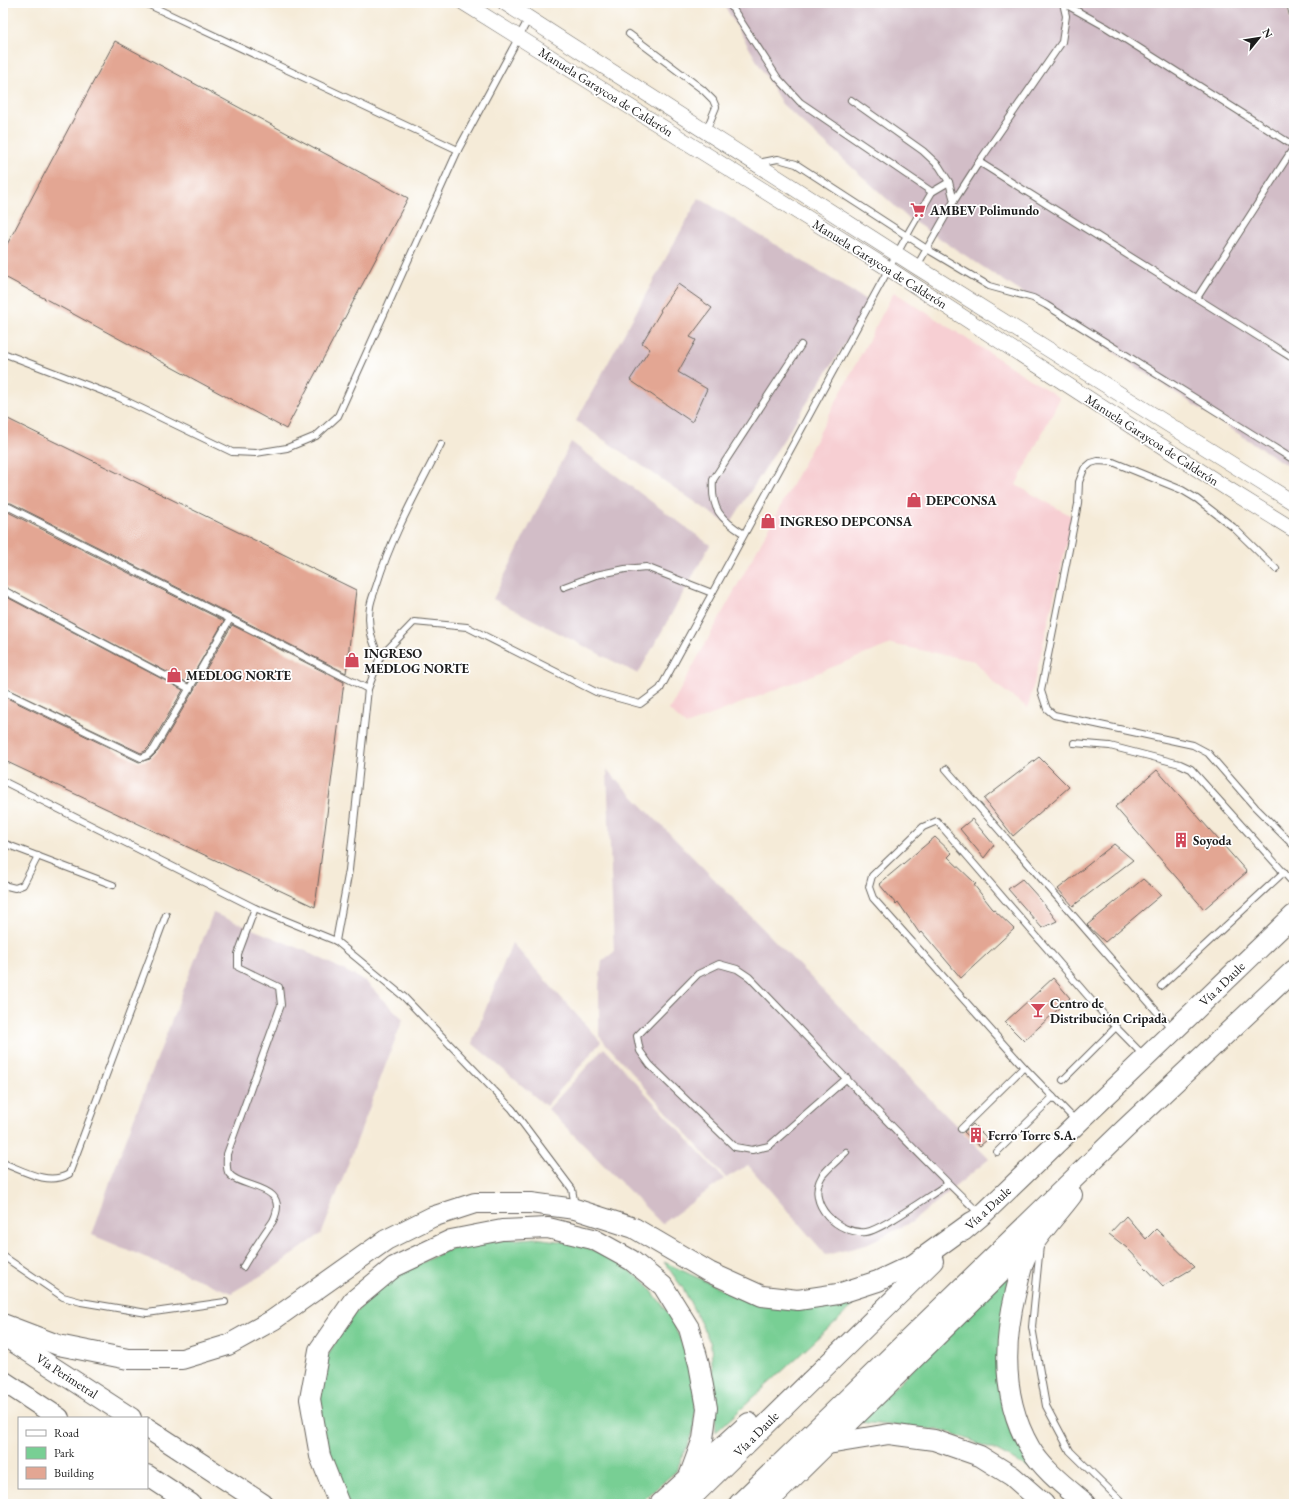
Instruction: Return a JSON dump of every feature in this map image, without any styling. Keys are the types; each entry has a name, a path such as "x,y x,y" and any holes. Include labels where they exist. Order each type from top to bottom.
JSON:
{"highway":[{"name":"Vía a Daule","path":"685,1504 847,1344 1294,915"},
{"path":"739,1504 845,1399 1124,1130 1294,970"},
{"path":"1086,1504 1055,1478 1030,1449 1016,1417 1009,1384 1006,1348 1011,1312 1026,1257 1042,1233 1124,1130"},
{"path":"3,1324 58,1345 128,1359 182,1359 228,1345 273,1320 386,1240 432,1218 475,1203 531,1203 575,1209 634,1228 709,1272 762,1296 798,1300 838,1294 878,1281 914,1264 977,1219"},
{"path":"339,1504 320,1456 310,1400 319,1350 353,1301 394,1267 451,1240 502,1230 548,1228 593,1239 631,1260 662,1286 689,1328 699,1364 707,1408 703,1439 689,1477"},
{"path":"766,1504 1042,1233"},
{"name":"Vía Perimetral","path":"3,1335 129,1417"},
{"path":"660,1504 742,1428 847,1344"},
{"path":"3,1381 58,1417"},
{"path":"828,1444 845,1399"},
{"path":"148,1429 263,1504"},
{"path":"828,1444 889,1434 934,1440 980,1456 1012,1476 1044,1504"},
{"path":"148,1476 191,1504"}],"street":[{"name":"Manuela Garaycoa de Calderón","path":"464,3 889,269 1228,489 1294,530"},
{"name":"Manuela Garaycoa de Calderón","path":"505,3 917,267 1294,503"},
{"path":"1228,489 1241,469"}],"lane":[{"path":"145,3 458,150"},
{"path":"729,3 777,77 800,102 932,192"},
{"path":"1063,3 1106,27 1294,147 1197,298"},
{"path":"917,267 954,201 979,162 1062,42 1066,16 1063,3"},
{"path":"1290,3 1294,20"},
{"path":"3,353 118,397 232,452 256,453 287,448 316,436 338,416 458,150 517,37 529,18"},
{"path":"630,34 703,90 712,100 716,107 706,131"},
{"path":"851,100 922,151 939,166 949,182 954,201"},
{"path":"756,163 778,159 796,164 927,250 989,286 1033,298 1046,305 1294,460"},
{"path":"979,162 1294,359"},
{"path":"336,941 349,870 368,689 380,657 414,622 467,627 596,692 640,704 660,688 932,192 949,182"},
{"path":"744,534 729,525 718,512 712,496 713,480 801,346"},
{"path":"380,657 372,643 369,624 370,607 382,567 396,535 441,444"},
{"path":"1276,569 1210,508 1182,490 1113,462 1098,461 1091,463 1084,469 1079,482 1078,504 1040,691 1047,709 1054,715 1193,745 1208,753 1255,807 1294,846"},
{"path":"3,508 9,507 368,689"},
{"path":"564,587 596,575 625,569 646,567 712,593"},
{"path":"3,590 190,689"},
{"path":"3,691 141,758 154,750 230,619"},
{"path":"1074,743 1110,746 1180,764 1191,769 1294,884"},
{"path":"946,769 1173,1030"},
{"path":"3,781 255,908 336,941 404,997 512,1109 572,1189 575,1209"},
{"path":"1077,1122 1024,1067 873,898 869,887 872,876 923,827 937,821 1116,1027 1145,1057"},
{"path":"3,843 113,885"},
{"path":"3,885 15,888 23,885 38,856"},
{"path":"1161,986 1284,872"},
{"path":"243,1267 273,1221 276,1209 275,1199 269,1192 234,1177 228,1172 227,1165 227,1154 281,1005 278,987 238,967 238,954 255,908"},
{"path":"3,1163 49,1180 61,1179 69,1174 166,915"},
{"path":"847,1078 769,1146 752,1150 735,1146 650,1065 640,1051 636,1036 698,974 719,964 737,969 749,977 847,1078 948,1184 977,1219"},
{"path":"1063,1080 1116,1027"},
{"path":"961,1129 1024,1067"},
{"path":"997,1152 1053,1097"},
{"path":"846,1152 822,1177 817,1193 822,1210 839,1227 866,1232 883,1225 948,1184"},
{"path":"1042,1233 1032,1327 1046,1406 1070,1451 1124,1504"},
{"path":"3,1256 63,1296 81,1302 147,1313 225,1302"}],"shaded area":[{"path":"723,3 1287,3 1294,39 1294,470 908,218 782,104"},
{"path":"699,198 871,303 729,525 576,421"},
{"name":"DEPCONSA","path":"894,292 1060,398 1016,485 1073,517 1028,708 995,684 975,661 891,644 686,725 669,710 776,515"},
{"path":"571,442 710,545 638,674 493,599"},
{"path":"607,769 989,1159 912,1222 862,1246 826,1255 748,1165 726,1178 599,1036 599,985 602,961 614,952"},
{"path":"213,913 306,951 365,981 403,1019 322,1233 271,1270 231,1293 92,1235 113,1173"},
{"path":"512,943 601,1042 546,1106 472,1043"},
{"path":"604,1048 724,1179 662,1224 548,1109"}],"green space":[{"path":"535,1238 573,1243 609,1256 645,1282 670,1315 687,1355 697,1388 693,1433 676,1471 639,1504 350,1504 345,1499 328,1460 319,1414 324,1362 347,1321 388,1279 452,1248 491,1241"},
{"path":"664,1262 750,1302 802,1307 854,1305 716,1432 711,1344 684,1290"},
{"path":"1019,1263 998,1365 1032,1470 993,1449 947,1431 859,1422"}],"building":[{"path":"115,41 408,198 286,429 3,276 3,252"},
{"path":"678,284 712,308 690,337 696,340 678,372 707,389 692,422 630,380 650,349 642,343 661,311 660,310"},
{"path":"8,419 356,590 346,673 11,503 3,503 3,430"},
{"path":"3,512 8,512 224,621 188,683 3,586"},
{"path":"3,595 183,690 150,746 145,751 141,753 3,687"},
{"path":"232,625 344,682 315,907 3,760 3,696 139,762 150,759 158,751"},
{"path":"1039,757 1069,787 1013,836 984,799"},
{"name":"Soyoda","path":"1157,770 1247,872 1204,909 1115,807"},
{"path":"972,819 994,845 984,858 960,829"},
{"path":"935,837 952,853 948,857 976,884 974,885 992,908 1014,929 961,978 922,932 920,934 898,902 896,904 879,884"},
{"path":"1114,844 1133,860 1073,906 1058,889"},
{"path":"1022,879 1057,921 1042,928 1008,889"},
{"path":"1143,879 1161,895 1105,942 1087,925"},
{"name":"Centro de Distribución Cripada","path":"1053,978 1070,998 1024,1041 1005,1022"},
{"name":"Ferro Torre S.A.","path":"973,1124 988,1139 980,1146 964,1132"},
{"path":"1126,1216 1146,1239 1156,1229 1195,1267 1163,1286 1127,1248 1109,1234"}],"place":[{"name":"AMBEV Polimundo","path":"918,210"},
{"name":"DEPCONSA","path":"914,500"},
{"name":"INGRESO DEPCONSA","path":"768,521"},
{"name":"INGRESO MEDLOG NORTE","path":"352,660"},
{"name":"MEDLOG NORTE","path":"174,675"},
{"name":"Soyoda","path":"1181,840"},
{"name":"Centro de Distribución Cripada","path":"1038,1010"},
{"name":"Ferro Torre S.A.","path":"976,1135"}]}
